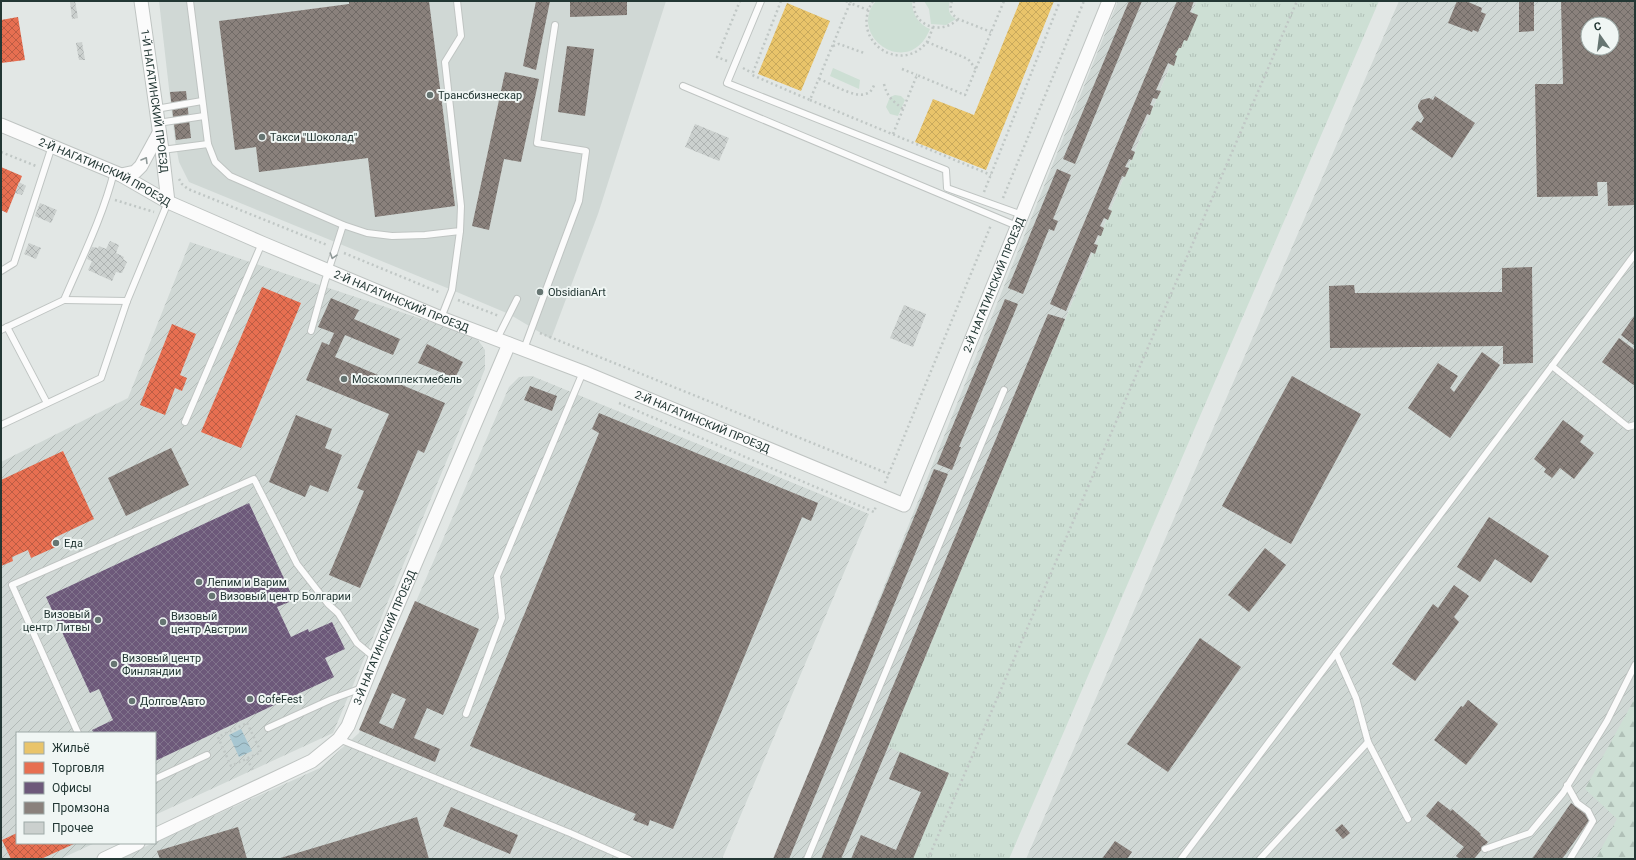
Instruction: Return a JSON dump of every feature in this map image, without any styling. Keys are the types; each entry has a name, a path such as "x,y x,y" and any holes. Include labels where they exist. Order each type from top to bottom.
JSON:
{"street":[{"name":"1-Й НАГАТИНСКИЙ ПРОЕЗД","path":"141,1 168,202"},
{"name":"2-Й НАГАТИНСКИЙ ПРОЕЗД","path":"1,125 118,174 168,202 262,243 441,318 583,372 904,505 1109,1"},
{"path":"118,174 135,172 141,166 158,128"},
{"name":"3-Й НАГАТИНСКИЙ ПРОЕЗД","path":"156,835 312,761 338,739 348,726 503,341"},
{"path":"104,859 133,844"}],"lane":[{"path":"190,1 208,144 215,162 230,176 343,225 367,233 392,236 460,231"},
{"path":"441,318 452,290 460,231 461,206 445,62 461,36 457,1"},
{"path":"761,1 726,83 946,170 947,188 999,207 1019,221"},
{"path":"524,350 579,201 586,151 537,143 555,25"},
{"path":"683,86 995,217 1019,221"},
{"path":"156,109 202,102"},
{"path":"158,128 204,116"},
{"path":"162,150 208,144"},
{"path":"1,272 14,263 52,146"},
{"path":"64,300 106,197 118,174"},
{"path":"1,425 101,378 127,301 168,202"},
{"path":"311,331 328,270 343,225"},
{"path":"186,422 262,243"},
{"path":"1181,859 1635,254"},
{"path":"503,341 517,299"},
{"path":"47,403 4,329 64,300 127,301"},
{"path":"1552,366 1628,427 1635,425"},
{"path":"466,714 502,618 497,576 583,372"},
{"path":"807,859 1004,390"},
{"path":"78,732 12,585 254,479 296,564 328,604 338,613 357,643 375,658"},
{"path":"1336,653 1356,698 1368,742 1408,819"},
{"path":"1485,849 1530,833 1567,786 1607,721 1635,665"},
{"path":"268,728 332,699 364,688"},
{"path":"338,739 570,833 629,859"},
{"path":"1260,859 1368,742"},
{"path":"156,779 207,755"},
{"path":"1567,786 1577,803 1588,811 1593,821 1570,859"}],"path":[{"path":"740,1 717,57 752,73 752,75 810,100 991,175"},
{"path":"752,73 781,1"},
{"path":"846,1 868,10"},
{"path":"873,1 868,10 866,24 872,40 884,51 892,54 908,54 916,51 927,42 933,27"},
{"path":"914,1 915,11 918,17 922,22 933,27 944,28 951,25 958,19"},
{"path":"952,1 950,6 951,12 958,19 991,32"},
{"path":"902,69 965,95 1004,1"},
{"path":"980,200 1060,1"},
{"path":"999,207 1084,1"},
{"path":"928,859 1297,1"},
{"path":"810,100 851,2"},
{"path":"927,42 968,59 976,69"},
{"path":"832,46 839,44 864,53"},
{"path":"893,134 917,75"},
{"path":"819,79 857,95 864,95 870,92 875,83"},
{"path":"884,84 889,99 903,109"},
{"path":"1,152 45,170"},
{"path":"106,197 163,215"},
{"path":"618,403 874,512 995,217"},
{"path":"247,723 261,752 247,759 231,766 218,737 247,723"},
{"path":"247,759 254,772"}],"shaded area":[{"path":"159,1 666,1 598,214 551,339 509,314 189,182 179,162 175,141"},
{"path":"1118,1 1197,1 888,746 949,773 913,859 775,859"},
{"path":"1399,1 1635,1 1635,859 1026,859"},
{"path":"190,242 476,337 485,350 485,369 333,733 156,815 156,732 16,732 16,844 93,844 60,859 1,859 1,462 128,398"},
{"path":"532,376 869,514 722,859 118,859 151,844 156,844 156,842 320,768 359,733 509,387 519,377"}],"green space":[{"path":"876,1 912,1 916,18 930,29 920,44 908,51 896,52 884,47 874,39 869,27 869,14"},
{"path":"924,1 950,1 949,11 956,19 946,25 931,24 929,9"},
{"path":"1197,1 1379,1 1009,859 913,859 949,773 888,747"},
{"path":"833,68 860,80 859,89 830,76"},
{"path":"895,95 901,96 905,100 898,116 890,114 886,107 890,97"},
{"path":"1635,698 1635,859 1596,859 1617,819 1585,789"}],"water":[{"path":"241,729 252,751 239,757 229,735"}],"building: Жильё":[{"path":"1020,1 1054,1 986,170 915,142 933,99 974,115"},
{"path":"787,3 830,21 801,91 758,74"}],"building: Торговля":[{"path":"18,17 25,60 1,63 1,20"},
{"path":"1,167 22,176 7,213 1,210"},
{"path":"262,287 301,303 241,448 201,432"},
{"path":"172,324 196,334 180,375 187,378 182,391 175,388 165,415 140,405"},
{"path":"63,451 94,519 54,538 58,546 31,558 28,550 12,557 13,561 1,566 1,480"},
{"path":"16,833 16,844 74,844 41,859 11,859 2,840"}],"building: Офисы":[{"path":"249,503 294,600 277,607 291,637 308,629 309,632 332,622 345,649 325,658 334,677 156,761 156,732 93,732 92,730 113,720 99,689 90,693 46,597"}],"building: Промзона":[{"path":"349,1 429,1 455,206 375,217 368,158 259,172 256,147 235,150 219,21 349,4"},
{"path":"536,1 550,1 536,70 523,66"},
{"path":"570,1 627,1 627,15 570,17"},
{"path":"1129,1 1142,1 1075,164 1063,159"},
{"path":"1177,1 1194,1 1190,12 1198,15 1187,41 1184,40 1181,48 1179,48 1175,55 1177,56 1174,66 1168,63 1156,90 1161,91 1157,99 1153,98 1150,105 1153,106 1150,115 1147,114 1131,150 1135,152 1132,160 1129,159 1125,167 1129,168 1125,177 1122,176 1108,209 1112,211 1108,220 1104,218 1100,226 1104,228 1101,236 1098,235 1094,244 1098,245 1095,254 1091,252 1066,311 1050,304"},
{"path":"1457,1 1466,1 1482,8 1481,12 1486,14 1478,32 1473,30 1472,32 1448,23"},
{"path":"1519,1 1534,1 1534,31 1519,32"},
{"path":"1561,1 1635,1 1635,205 1608,206 1607,182 1597,182 1598,196 1537,197 1535,84 1563,84"},
{"path":"567,46 594,49 585,116 558,112"},
{"path":"505,72 539,79 521,162 504,159 489,230 472,226"},
{"path":"186,91 191,138 176,140 170,92"},
{"path":"1435,96 1475,123 1452,158 1411,129 1417,121 1421,123 1424,118 1418,108 1421,100 1429,98 1433,100"},
{"path":"1057,169 1071,175 1053,219 1058,221 1054,231 1049,229 1023,294 1008,288"},
{"path":"1532,267 1533,363 1503,364 1503,346 1330,348 1329,286 1354,285 1355,293 1502,292 1502,268"},
{"path":"331,298 359,310 354,319 400,339 393,355 345,335 335,357 445,403 424,453 418,450 360,588 329,575 364,491 357,488 389,414 306,380 322,342 329,345 334,333 318,327"},
{"path":"1005,299 1018,304 959,447 961,447 952,470 937,464"},
{"path":"1048,314 1065,319 888,747 841,859 821,859"},
{"path":"1635,315 1635,346 1621,335"},
{"path":"1619,338 1635,350 1635,386 1602,362"},
{"path":"427,344 463,362 455,378 418,363"},
{"path":"1482,352 1500,365 1450,438 1408,408 1438,363 1458,376 1450,388 1454,392"},
{"path":"1292,376 1361,414 1291,544 1222,506"},
{"path":"530,386 557,396 552,411 524,400"},
{"path":"599,413 818,503 811,521 802,517 673,829 650,820 648,826 633,820 636,814 470,746 599,433 592,429"},
{"path":"296,415 332,429 325,448 342,455 328,492 310,485 305,497 269,482"},
{"path":"1563,420 1584,436 1580,442 1594,453 1574,479 1560,468 1552,478 1544,472 1546,469 1534,459"},
{"path":"171,448 189,485 126,516 108,478"},
{"path":"934,469 948,474 789,859 773,859"},
{"path":"1489,517 1549,556 1531,583 1495,559 1480,582 1457,567"},
{"path":"1265,548 1286,565 1249,612 1228,595"},
{"path":"1454,585 1469,596 1454,617 1459,622 1415,681 1392,664 1433,604 1438,608"},
{"path":"415,601 479,629 443,715 427,708 414,738 440,749 435,762 359,730","holes":["392,693 406,699 393,729 379,723"]},
{"path":"1200,638 1241,667 1168,772 1127,744"},
{"path":"1468,700 1498,724 1466,765 1434,740 1461,706 1463,707"},
{"path":"900,752 949,773 913,859 851,859 861,835 896,850 921,792 889,779"},
{"path":"1438,801 1451,811 1452,809 1488,842 1474,859 1460,859 1456,856 1464,847 1426,816"},
{"path":"1571,803 1591,818 1562,859 1532,859"},
{"path":"451,807 518,835 510,854 443,826"},
{"path":"417,817 429,859 277,859"},
{"path":"1342,824 1350,833 1343,839 1335,830"},
{"path":"238,827 247,859 160,859 157,851"},
{"path":"1115,841 1132,852 1127,859 1102,859"}],"building: Прочее":[{"path":"75,1 78,18 72,19 70,2"},
{"path":"82,42 85,60 79,60 76,43"},
{"path":"695,124 729,138 719,161 685,147"},
{"path":"19,182 26,186 22,195 15,193"},
{"path":"40,203 57,210 51,223 35,216"},
{"path":"110,241 119,245 116,253 124,257 123,259 127,262 122,273 116,272 112,281 88,270 92,261 87,259 92,247 98,248 99,246 106,249"},
{"path":"29,243 41,248 36,259 24,254"},
{"path":"904,305 926,314 913,347 890,338"}],"place":[{"name":"Трансбизнескар","path":"430,95"},
{"name":"Такси \"Шоколад\"","path":"262,137"},
{"name":"ObsidianArt","path":"540,292"},
{"name":"Москомплектмебель","path":"344,379"},
{"name":"Еда","path":"56,543"},
{"name":"Лепим и Варим","path":"199,582"},
{"name":"Визовый центр Болгарии","path":"212,596"},
{"name":"Визовый центр Литвы","path":"98,620"},
{"name":"Визовый центр Австрии","path":"163,622"},
{"name":"Визовый центр Финляндии","path":"114,664"},
{"name":"CofeFest","path":"250,699"},
{"name":"Долгов Авто","path":"132,701"}]}
